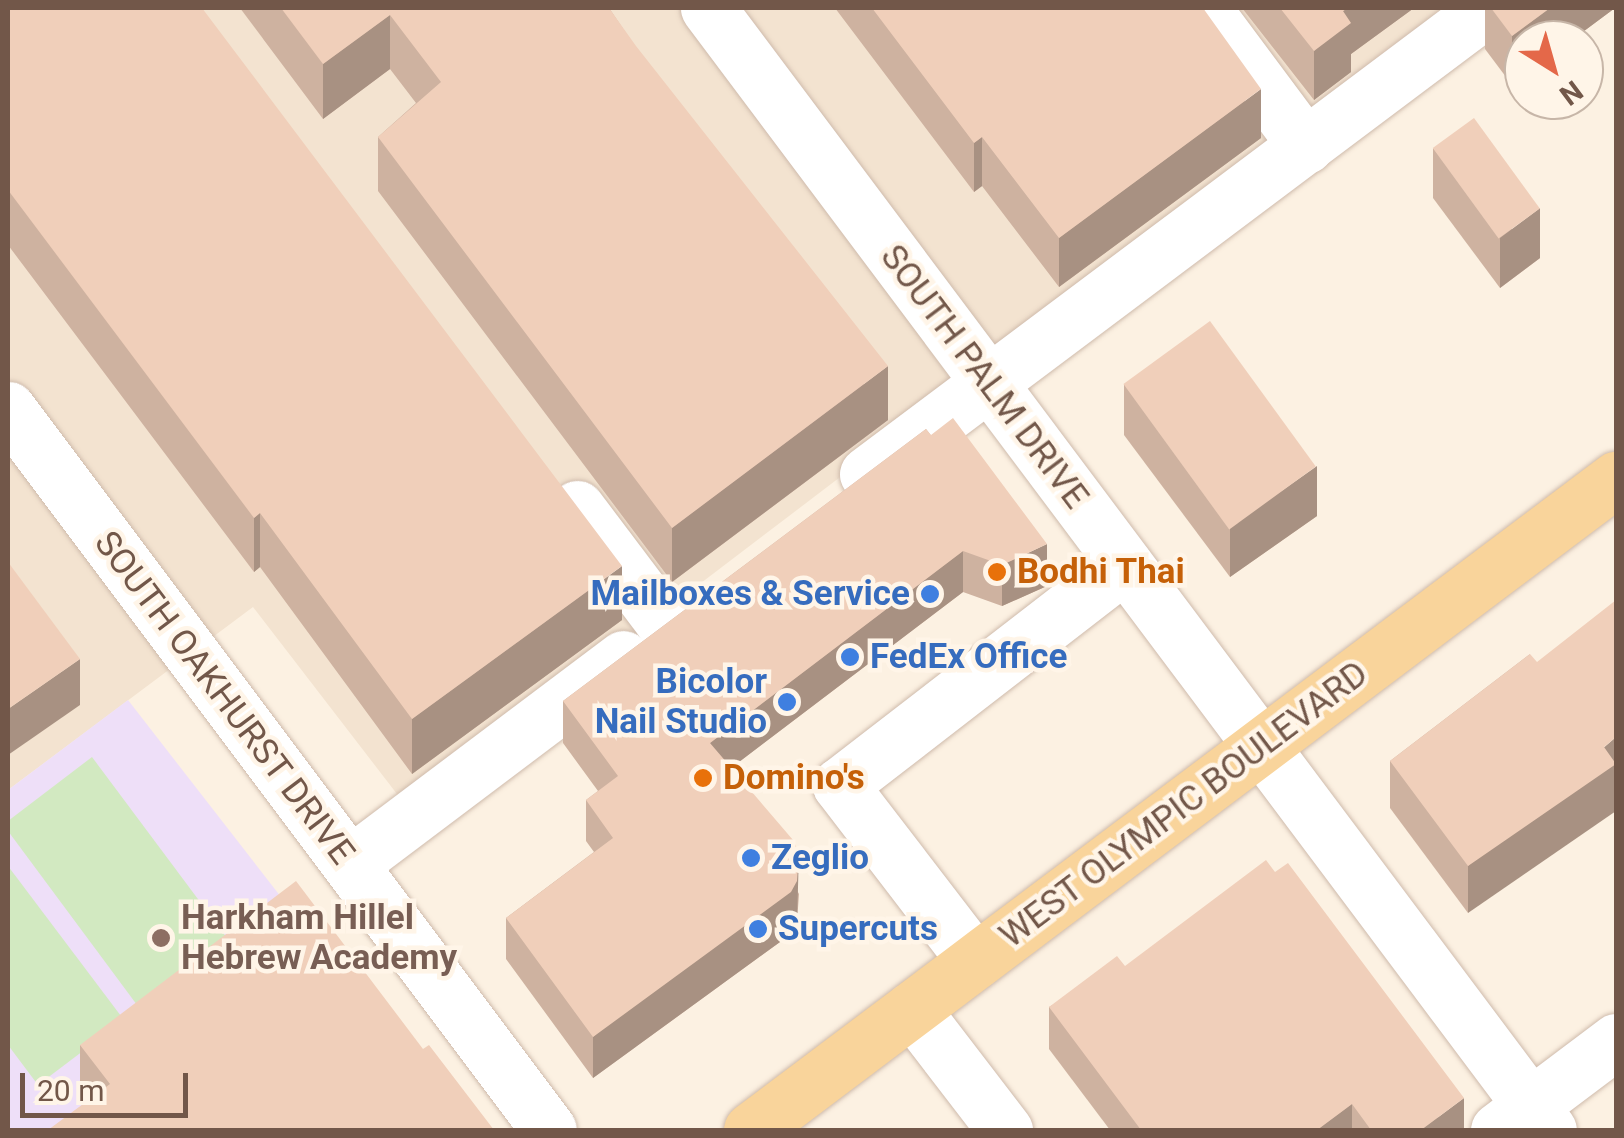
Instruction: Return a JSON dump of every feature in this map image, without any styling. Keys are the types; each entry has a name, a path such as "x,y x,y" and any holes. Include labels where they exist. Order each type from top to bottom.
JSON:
{"main road":[{"name":"WEST OLYMPIC BOULEVARD","path":"750,1130 1616,479"}],"street":[{"name":"SOUTH PALM DRIVE","path":"708,8 1262,746 1526,1122"},
{"path":"1203,8 1306,146"},
{"path":"818,510 1488,8"},
{"name":"SOUTH OAKHURST DRIVE","path":"8,409 549,1130"},
{"path":"546,467 666,626"},
{"path":"975,961 840,785 1125,565"},
{"path":"350,864 712,591"},
{"path":"912,1009 1005,1130"},
{"path":"1526,1122 1616,1041"}],"shaded area":[{"path":"8,8 1456,8 407,807 253,607 8,790"},
{"name":"Harkham Hillel Hebrew Academy","path":"128,700 462,1130 8,1130 8,790"}],"green space":[{"path":"92,757 230,942 140,1009 8,831 8,821"},
{"path":"8,866 124,1020 38,1085 8,1045"}],"building":[{"path":"8,8 202,8 622,566 412,719 260,513 254,518 8,190"},
{"path":"281,8 609,8 888,366 672,528 378,137 441,82 390,15 323,64"},
{"path":"872,8 1203,8 1261,89 1059,238 982,137 974,143"},
{"path":"1280,8 1348,8 1343,11 1351,23 1314,51"},
{"path":"1491,8 1550,8 1534,20 1504,20 1504,25"},
{"path":"1474,118 1540,209 1499,239 1433,148"},
{"path":"1210,321 1316,467 1229,530 1123,384"},
{"path":"953,418 1047,544 1002,565 963,551 710,743 793,840 799,852 797,881 791,892 593,1037 506,918 613,838 586,800 618,776 563,701 926,429 931,435"},
{"path":"8,562 80,659 8,709"},
{"path":"1616,600 1616,737 1604,747 1616,764 1468,866 1390,761 1530,654 1537,662"},
{"path":"1266,860 1275,872 1288,863 1464,1098 1421,1130 1371,1130 1352,1104 1317,1130 1141,1130 1049,1007 1117,956 1125,966"},
{"path":"296,881 423,1049 429,1045 494,1130 48,1130 110,1084 80,1045"}],"place":[{"name":"Bodhi Thai","path":"997,572"},
{"name":"Mailboxes & Service","path":"930,594"},
{"name":"FedEx Office","path":"850,657"},
{"name":"Bicolor Nail Studio","path":"787,702"},
{"name":"Domino's","path":"703,778"},
{"name":"Zeglio","path":"751,858"},
{"name":"Supercuts","path":"758,929"},
{"name":"Harkham Hillel Hebrew Academy","path":"161,938"}]}
